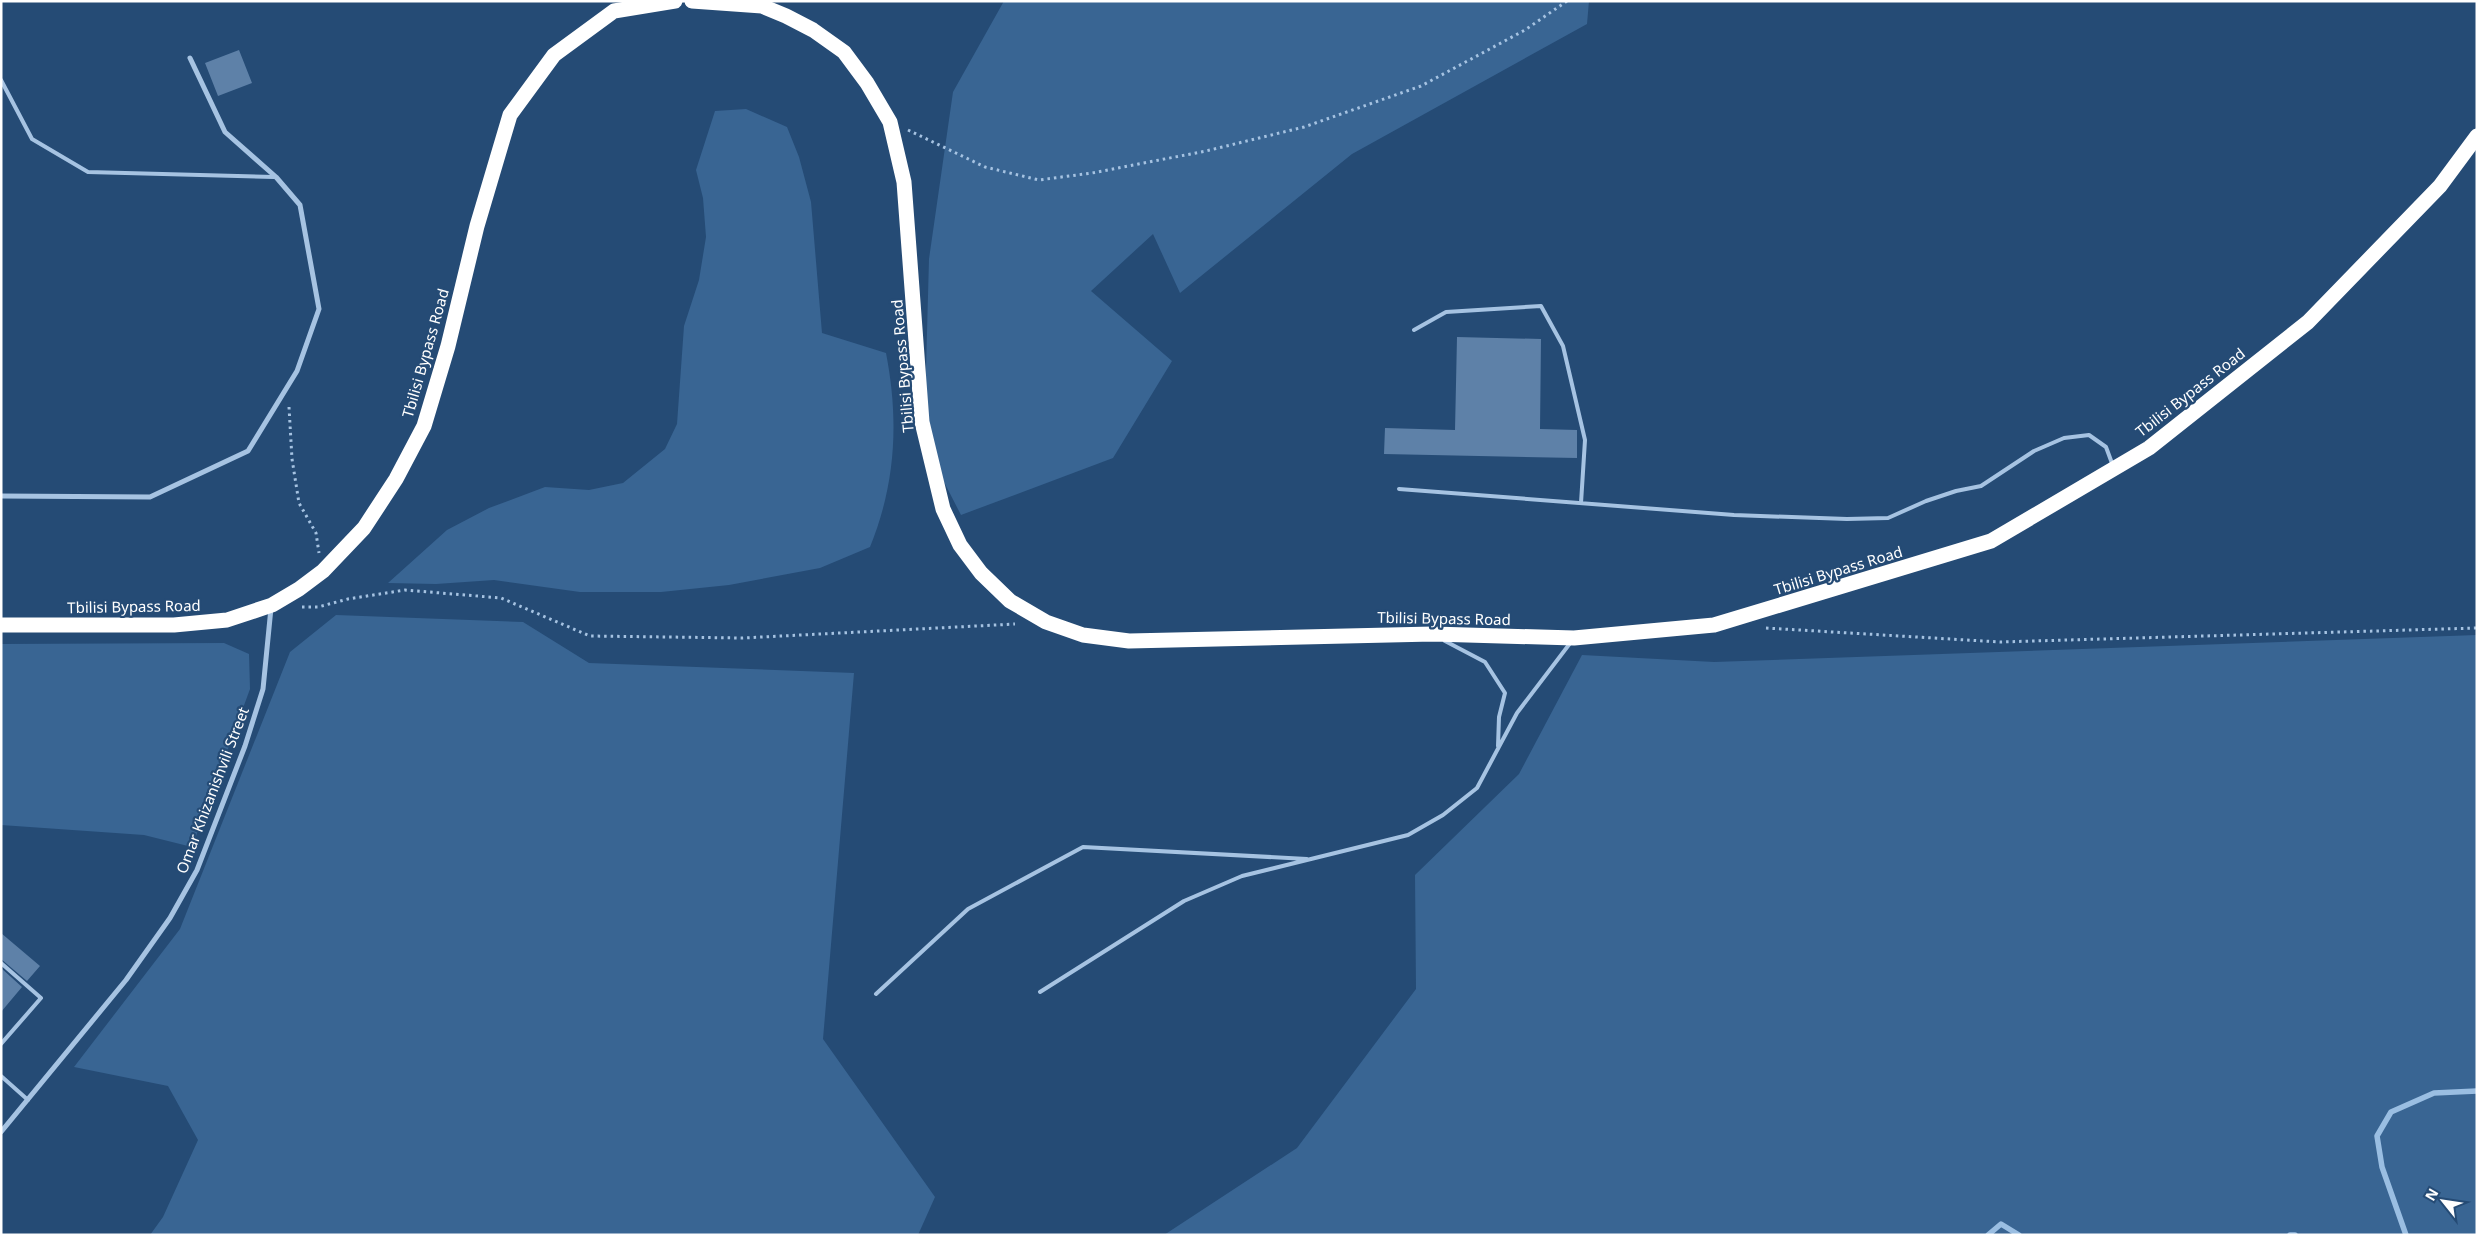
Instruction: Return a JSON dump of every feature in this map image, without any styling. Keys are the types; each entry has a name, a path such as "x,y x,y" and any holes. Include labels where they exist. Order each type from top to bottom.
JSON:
{"highway":[{"name":"Tbilisi Bypass Road","path":"1,625 174,625 227,620 272,605 299,589 323,571 364,528 396,479 424,426 448,346 477,226 510,115 554,55 614,11 675,1"},
{"name":"Tbilisi Bypass Road","path":"692,1 762,6 813,30 844,52 867,82 890,122 904,182 924,430 943,509 960,545 980,573 1010,601 1046,622 1083,635 1129,641 1433,634 1574,638 1714,625 1991,541 2149,448 2308,322 2440,186 2477,136"}],"street":[{"path":"1,496 150,497 248,452 297,371 319,309 300,205 276,177 225,132 190,58"},
{"name":"Omar Khizanishvili Street","path":"1,1132 137,964 170,918 196,870 245,746 262,689 272,605"}],"lane":[{"path":"1,80 32,139 88,172 276,177"},
{"path":"1414,330 1446,312 1541,306 1563,346 1584,440 1580,503"},
{"path":"1399,489 1734,515 1847,519 1888,518 1926,501 1980,486 2034,451 2064,438 2089,435 2106,447 2114,468"},
{"path":"1433,634 1485,662 1505,693 1499,717 1498,747 1477,788"},
{"path":"1040,992 1184,901 1242,876 1408,835 1442,815 1477,788 1517,713 1574,638"},
{"path":"876,994 968,909 1082,847 1313,859"},
{"path":"1,963 41,998 1,1044"},
{"path":"1,1076 28,1100"}],"path":[{"path":"890,122 986,167 1039,180 1092,173 1206,151 1304,127 1421,86 1525,30 1567,1"},
{"path":"288,386 292,459 299,503 316,533 323,571"},
{"path":"300,606 318,608 348,599 405,590 501,598 590,636 742,638 1016,624"},
{"path":"1762,628 2000,642 2477,628"}],"shaded area":[{"path":"1004,1 1589,1 1587,24 1352,154 1180,293 1153,234 1091,291 1172,361 1113,458 961,515 924,443 929,259 953,92"},
{"path":"746,109 787,127 799,157 811,202 822,333 886,353 893,403 893,451 885,499 870,547 820,568 729,585 661,592 580,592 494,580 436,584 388,583 447,530 489,508 545,487 589,490 623,483 665,449 677,424 684,326 699,280 706,237 703,198 696,170 715,111"},
{"path":"336,615 523,622 589,663 854,673 823,1039 935,1197 918,1235 150,1235 163,1217 198,1140 168,1086 74,1067 180,929 290,652"},
{"path":"2477,635 2477,1235 1164,1235 1297,1148 1416,989 1415,875 1519,774 1582,655 1714,662"},
{"path":"224,643 249,654 250,689 192,847 144,835 1,825 1,644"}],"building":[{"path":"239,50 252,83 218,96 205,63"},
{"path":"1457,337 1541,339 1540,429 1577,430 1577,458 1384,454 1385,428 1455,430"},
{"path":"1,933 40,966 27,981 1,959"},
{"path":"1,968 22,987 1,1012"}],"waterway":[{"path":"2406,1235 2382,1167 2377,1136 2391,1112 2434,1093 2477,1091"},
{"path":"1988,1235 2001,1224 2019,1235"},
{"path":"2290,1235 2295,1235"}]}
